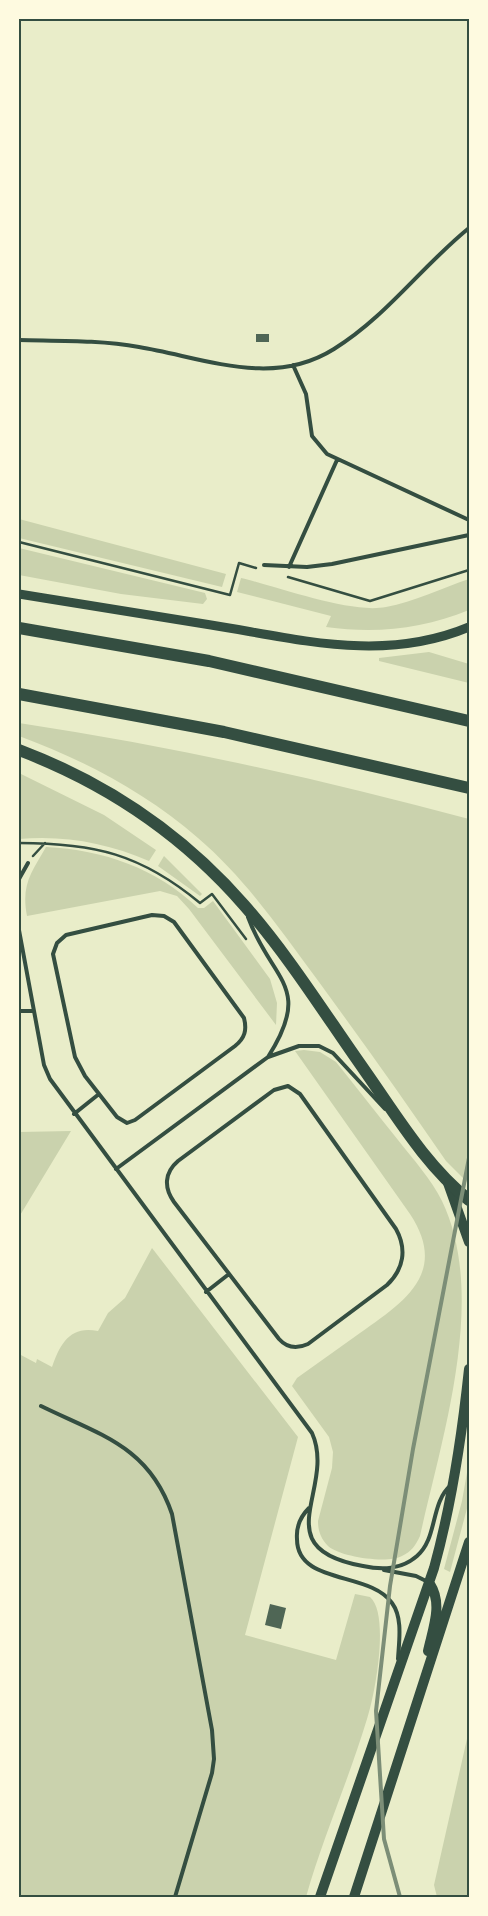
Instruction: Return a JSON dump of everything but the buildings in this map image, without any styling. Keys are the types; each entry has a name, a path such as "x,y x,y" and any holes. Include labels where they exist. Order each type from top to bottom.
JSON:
{"highway":[{"path":"19,628 209,661 469,722"},
{"path":"19,694 233,734 469,788"},
{"path":"19,750 62,767 131,806 186,847 245,906 278,948 399,1118 448,1183 469,1200"}],"main road":[{"path":"448,1183 469,1242"},
{"path":"320,1897 339,1837 430,1584 439,1551 452,1483 469,1369"},
{"path":"354,1897 469,1542"},
{"path":"428,1667 427,1654 438,1606 436,1594 430,1584"}],"street":[{"path":"19,594 342,646 400,646 429,640 469,627"}],"lane":[{"path":"19,340 102,343 138,347 251,370 293,365 333,350 367,325 469,228"},
{"path":"293,365 306,394 312,436 318,446 337,460 469,520"},
{"path":"289,567 337,460"},
{"path":"264,564 289,567 332,564 469,535"},
{"path":"19,879 28,863"},
{"path":"245,906 257,940 282,978 288,997 286,1023 268,1057"},
{"path":"152,915 164,916 174,922 244,1018 246,1030 244,1036 235,1046 131,1122 119,1120 99,1094 80,1067 71,1046 53,961 54,949 62,939 72,933 152,915"},
{"path":"19,930 33,1012 46,1072 74,1114 312,1433 319,1453 319,1463 309,1508 312,1538 319,1549 328,1557 339,1562 416,1576 430,1584"},
{"path":"19,1012 33,1012"},
{"path":"116,1170 268,1057 299,1046 312,1045 326,1049 339,1057 377,1102 399,1118"},
{"path":"288,1086 300,1094 396,1228 403,1251 400,1267 387,1285 308,1344 298,1348 287,1346 279,1339 229,1274 170,1197 167,1177 173,1165 178,1161 274,1090 288,1086"},
{"path":"74,1114 99,1094"},
{"path":"206,1292 229,1274"},
{"path":"41,1406 122,1446 140,1459 154,1475 166,1494 172,1514 212,1730 214,1759 187,1865 175,1897"},
{"path":"382,1570 401,1566 419,1555 429,1537 440,1499 452,1483"},
{"path":"309,1508 302,1515 297,1530 299,1551 305,1560 323,1572 375,1588 385,1594 393,1604 398,1615 399,1628 398,1677"}],"path":[{"path":"19,542 230,595 239,563 258,569"},
{"path":"286,577 370,601 469,570"},
{"path":"19,843 87,846 128,858 166,877 200,903 212,894 252,946"},
{"path":"28,863 45,843"}],"green space":[{"path":"19,519 226,574 222,587 19,538"},
{"path":"19,548 205,593 207,599 203,604 121,594 19,575"},
{"path":"241,578 334,603 371,608 407,602 469,579 469,610 417,626 381,630 326,627 331,616 237,592"},
{"path":"429,652 469,664 469,683 379,661 379,658"},
{"path":"19,723 133,742 246,765 358,790 469,819 469,1184 446,1161 291,944 248,888 232,871 178,821 135,792 90,767 19,736"},
{"path":"19,773 104,815 156,850 149,861 117,849 69,839 19,839"},
{"path":"46,847 88,852 128,864 165,882 198,908 204,908 213,901 270,979 277,1003 276,1025 189,909 177,896 160,891 27,916 25,905 26,887"},
{"path":"164,856 202,894 200,896 158,866"},
{"path":"295,1051 320,1052 336,1062 416,1162 442,1201 455,1239 461,1280 461,1323 449,1412 420,1536 411,1550 395,1558 376,1559 353,1556 334,1550 323,1541 318,1521 332,1468 333,1452 329,1437 292,1386 297,1378 392,1310 405,1297 416,1284 423,1269 425,1253 421,1235 410,1214"},
{"path":"71,1131 19,1217 19,1132"},
{"path":"152,1248 298,1437 245,1635 336,1660 355,1594 370,1597 376,1606 380,1637 374,1692 360,1741 306,1897 19,1897 19,1354 36,1363 37,1359 52,1367 63,1344 73,1334 88,1330 98,1331 108,1313 125,1298"},
{"path":"469,1461 469,1501 450,1572 444,1569 462,1501"},
{"path":"469,1730 469,1897 437,1897 434,1885"}],"railway":[{"path":"400,1897 384,1839 376,1711 390,1586 413,1449 469,1158"}]}
